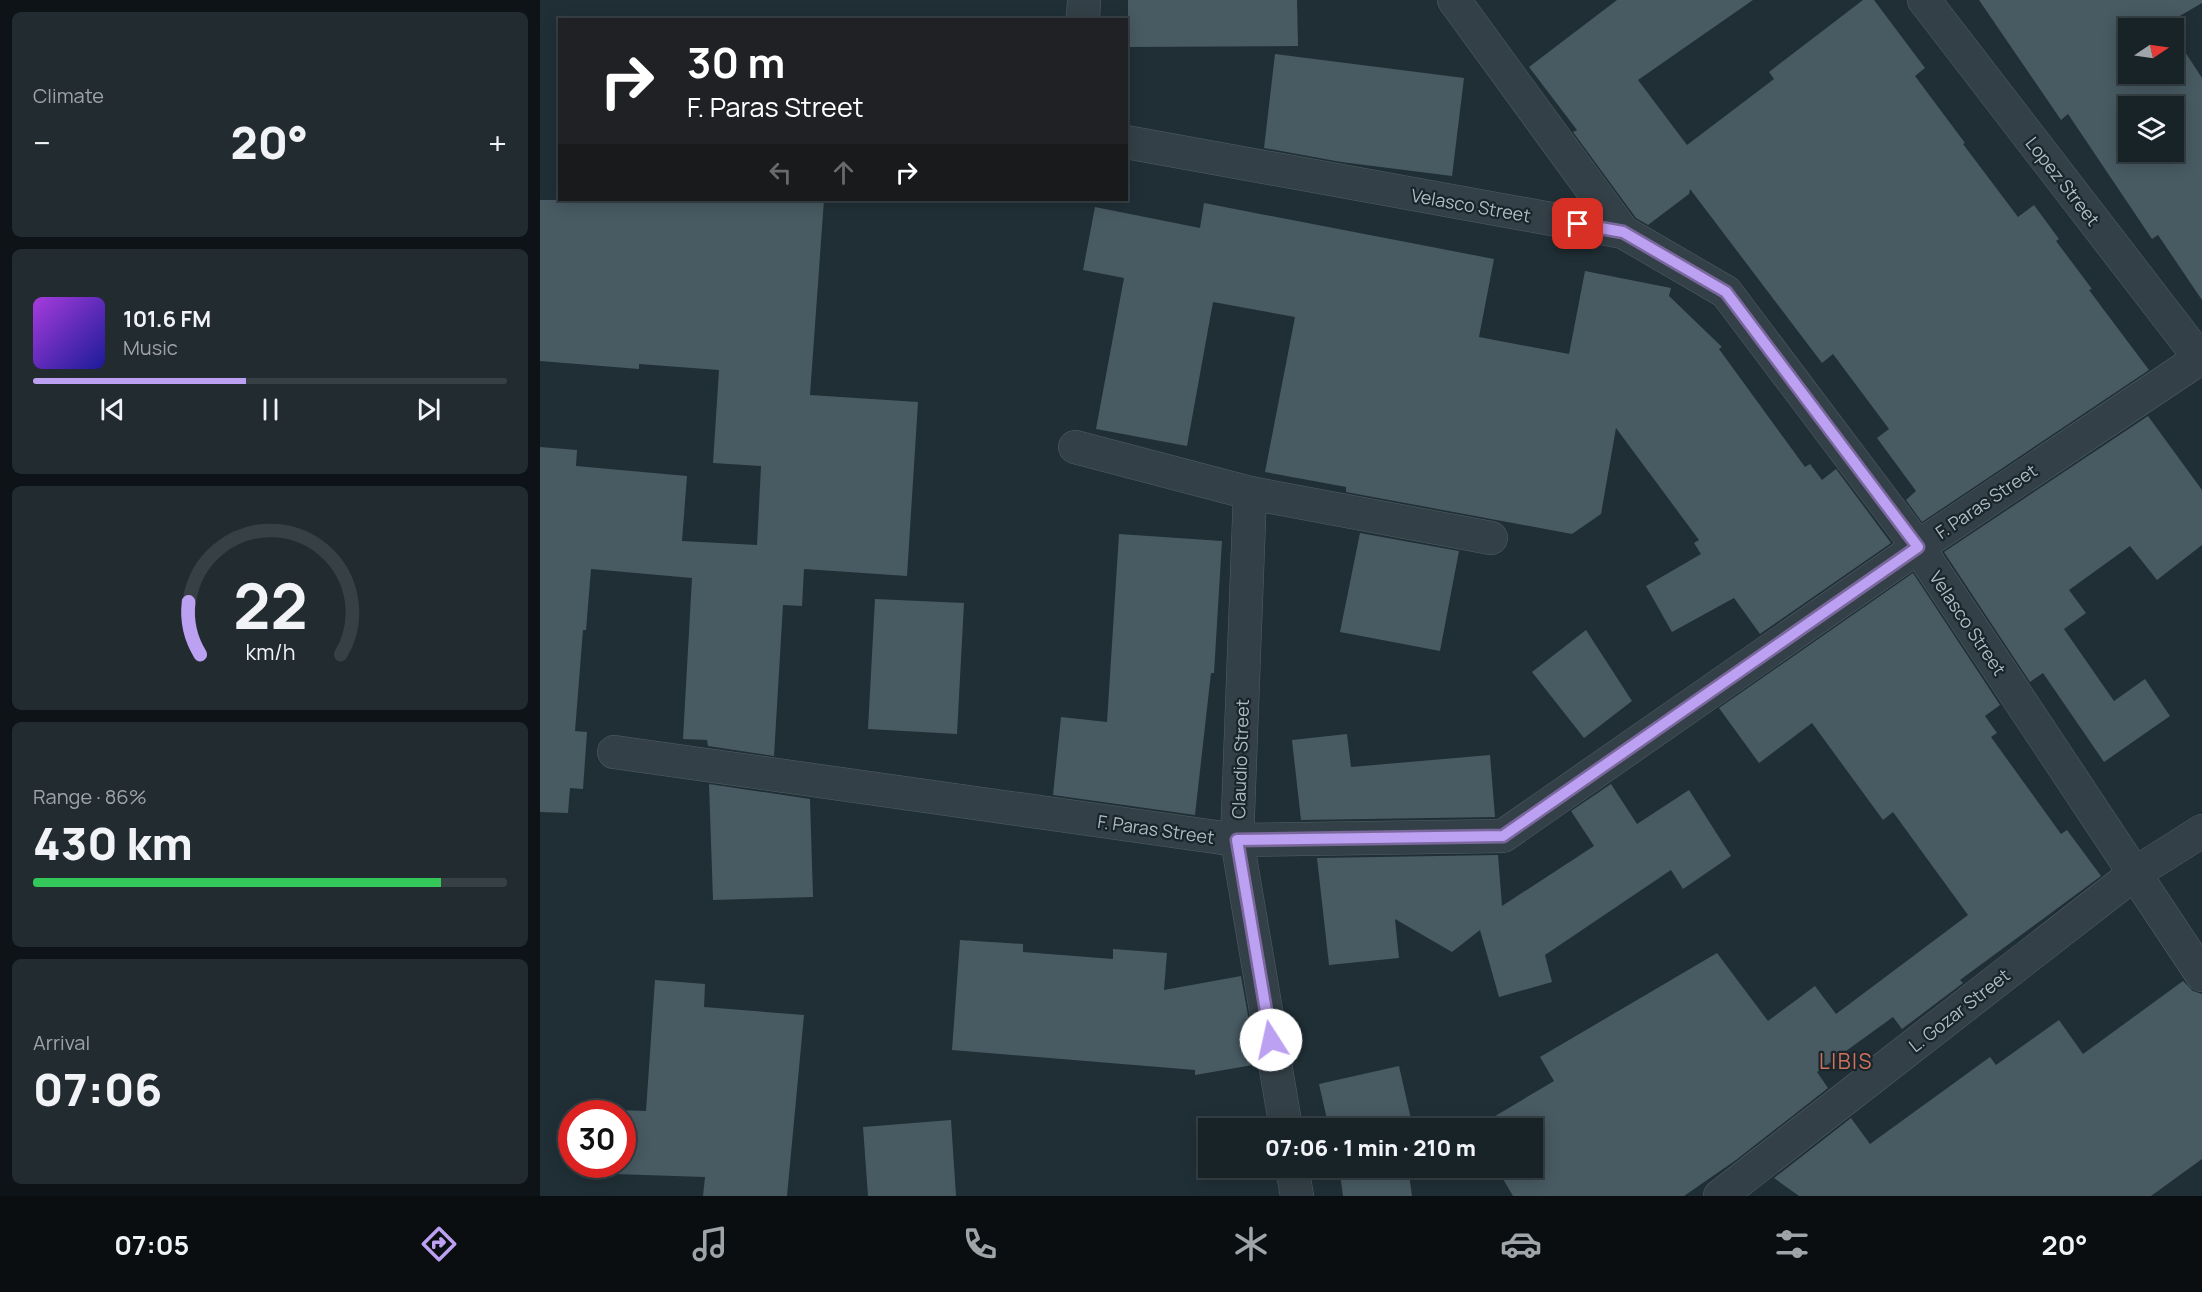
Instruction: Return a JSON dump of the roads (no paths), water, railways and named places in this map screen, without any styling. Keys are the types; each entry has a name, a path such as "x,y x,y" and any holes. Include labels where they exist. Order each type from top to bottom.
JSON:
{"street":[{"path":"1083,18 1084,0"},
{"path":"1454,0 1623,232"},
{"name":"Lopez Street","path":"1924,0 2201,359"},
{"name":"Velasco Street","path":"1128,142 1623,232 1726,292 1918,547 2202,975"},
{"name":"F. Paras Street","path":"614,752 1237,840 1503,836 1918,547 2201,359"},
{"path":"1075,447 1250,493 1491,538"},
{"name":"Claudio Street","path":"1250,493 1237,840 1284,1118"},
{"name":"L. Gozar Street","path":"1720,1196 2134,874 2202,831"},
{"path":"1294,1178 1297,1196"}],"district":[{"name":"LIBIS","path":"1846,1061"}]}
